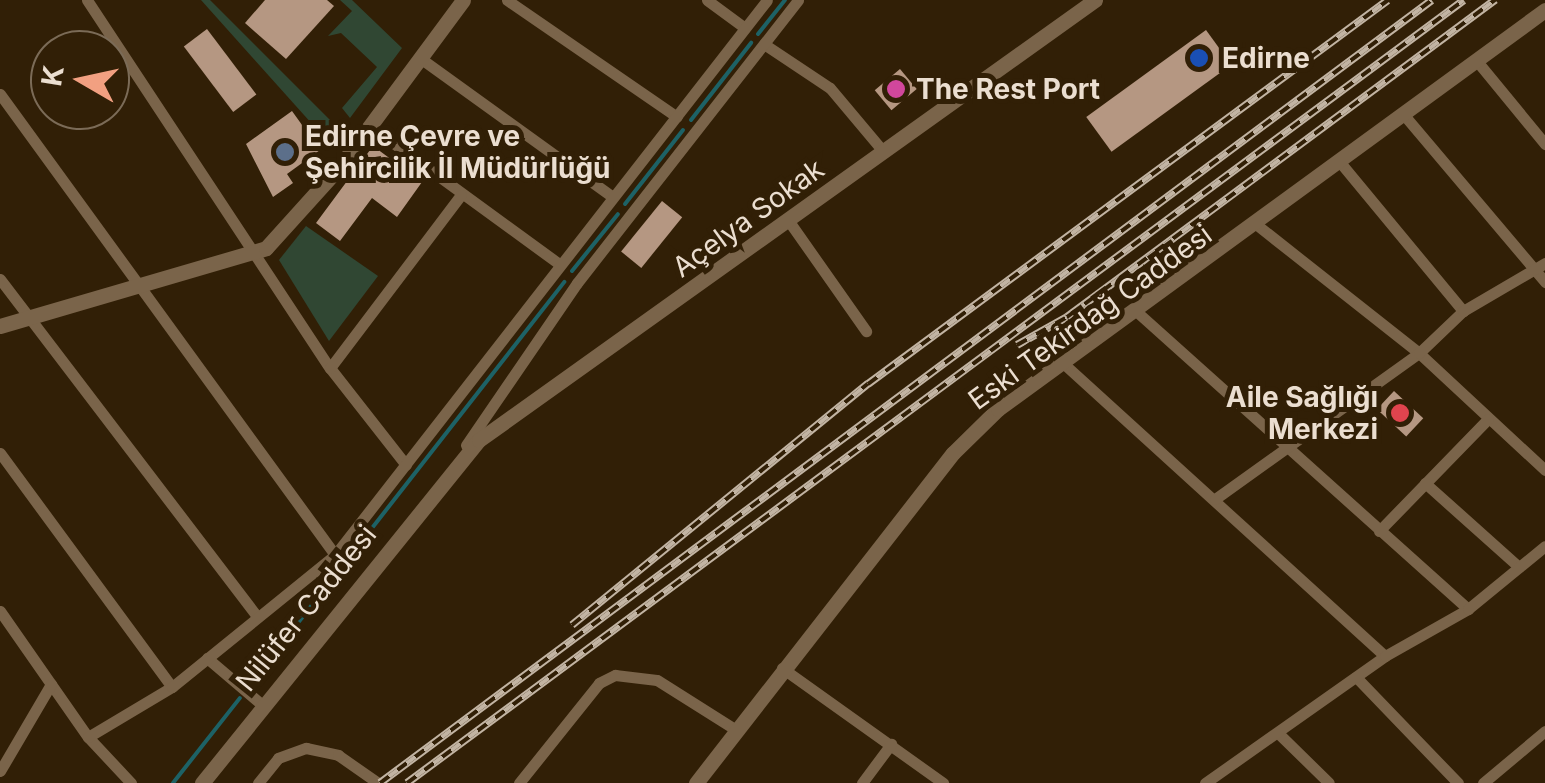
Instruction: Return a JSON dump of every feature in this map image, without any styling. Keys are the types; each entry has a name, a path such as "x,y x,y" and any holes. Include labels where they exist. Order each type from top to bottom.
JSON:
{"street":[{"path":"86,0 330,368 406,465"},
{"path":"0,326 256,252 289,227 463,0"},
{"path":"507,0 678,117"},
{"path":"707,0 745,28"},
{"path":"88,737 172,686 335,554 767,0"},
{"path":"452,467 577,283 798,0"},
{"name":"Açelya Sokak","path":"452,467 508,416 788,220 1072,6 1092,1"},
{"name":"Eski Tekirdağ Caddesi","path":"696,783 953,453 1064,364 1544,14"},
{"path":"764,44 830,88 882,150"},
{"path":"420,58 611,196"},
{"path":"1476,60 1545,144"},
{"path":"0,94 335,554"},
{"path":"1404,115 1540,266 1545,282"},
{"path":"370,126 559,264"},
{"path":"1340,160 1463,311"},
{"path":"330,368 461,195"},
{"path":"788,220 866,331"},
{"path":"1257,226 1419,353 1545,470"},
{"path":"1216,498 1419,353 1463,311 1540,266"},
{"path":"0,279 257,616"},
{"path":"1138,312 1282,448 1468,608"},
{"path":"1064,364 1216,498 1384,656"},
{"path":"1378,531 1488,419"},
{"path":"0,453 172,686"},
{"name":"Nilüfer Caddesi","path":"202,783 452,467"},
{"path":"1426,484 1519,567"},
{"path":"1205,783 1384,656 1468,608 1545,546"},
{"path":"0,610 88,737 131,783"},
{"path":"206,658 261,704"},
{"path":"782,668 943,783"},
{"path":"519,783 599,683 615,676 656,680 736,730"},
{"path":"1356,677 1458,783"},
{"path":"1,768 51,684"},
{"path":"1483,783 1545,731"},
{"path":"1278,733 1329,783"},
{"path":"862,783 890,744"},
{"path":"258,783 292,751 338,755 378,783"}],"green space":[{"path":"201,0 210,0 341,131 330,144"},
{"path":"340,0 352,0 402,48 350,118 342,108 377,67 341,33 328,36 352,11"},
{"path":"306,226 378,276 329,341 279,260"}],"building":[{"path":"265,0 327,0 334,6 286,59 245,23"},
{"path":"207,29 256,94 233,112 184,46"},
{"path":"1206,30 1231,65 1112,152 1086,117"},
{"name":"The Rest Port","path":"900,69 917,89 891,110 875,90"},
{"name":"Edirne Çevre ve Şehircilik İl Müdürlüğü","path":"292,111 320,150 287,174 293,183 273,197 246,144"},
{"path":"373,146 422,182 397,217 372,198 340,241 316,223"},
{"path":"662,201 682,217 641,268 621,252"},
{"name":"Aile Sağlığı Merkezi","path":"1394,391 1423,418 1406,437 1377,409"}],"waterway":[{"path":"758,34 785,0"},
{"path":"691,120 751,43"},
{"path":"625,204 683,130"},
{"path":"572,271 618,214"},
{"path":"283,642 564,282"},
{"path":"254,680 276,651"},
{"path":"173,783 240,698"}],"railway":[{"path":"572,625 868,384 1388,0"},
{"path":"380,783 1432,0"},
{"path":"407,783 1464,0"},
{"path":"1017,345 1067,317 1495,0"}],"place":[{"name":"Edirne","path":"1199,58"},
{"name":"The Rest Port","path":"896,89"},
{"name":"Edirne Çevre ve Şehircilik İl Müdürlüğü","path":"285,152"},
{"name":"Aile Sağlığı Merkezi","path":"1400,413"}]}
